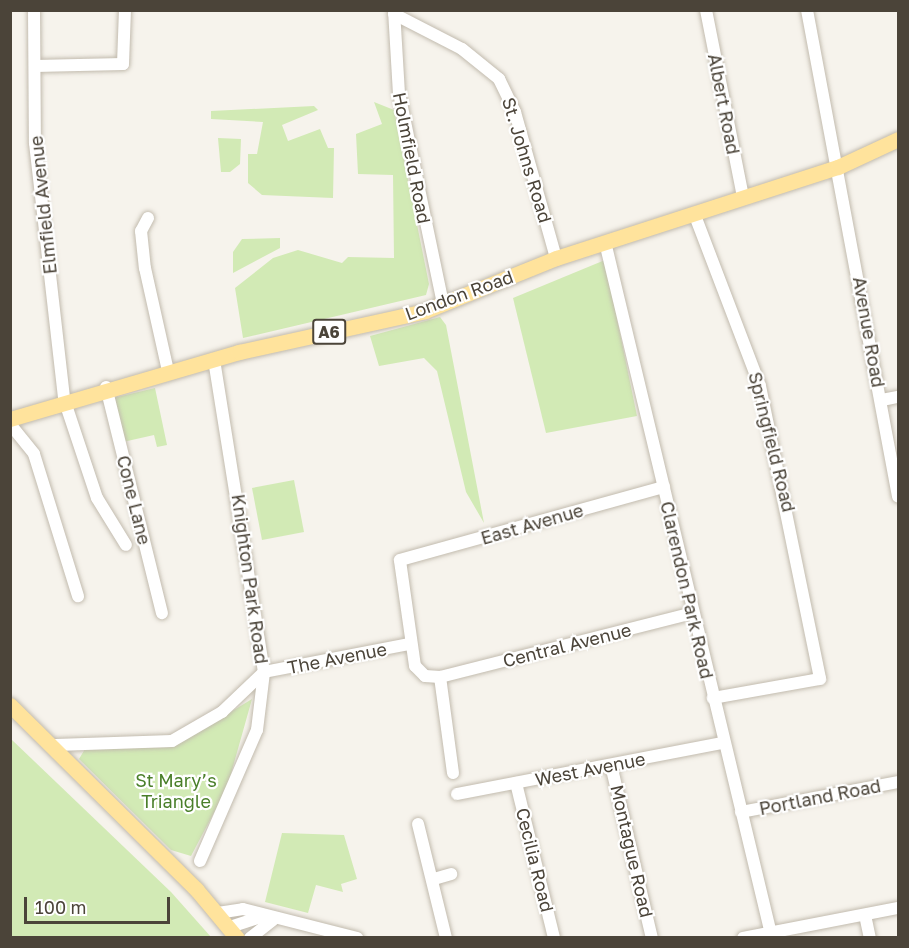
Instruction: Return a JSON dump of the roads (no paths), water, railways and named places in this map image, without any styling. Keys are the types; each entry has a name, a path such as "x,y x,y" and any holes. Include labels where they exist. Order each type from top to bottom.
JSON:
{"main road":[{"name":"London Road","path":"10,419 64,399 106,387 443,304 556,258 838,166 898,139"},
{"path":"10,705 56,745 218,913 233,932"}],"street":[{"name":"Elmfield Avenue","path":"34,10 35,143 64,399 97,498 126,545"},
{"path":"34,66 123,64 125,10"},
{"name":"Albert Road","path":"706,10 743,197"},
{"name":"Avenue Road","path":"807,10 897,476 898,497"},
{"name":"St. Johns Road","path":"394,12 462,49 499,78 515,112 556,258"},
{"name":"Holmfield Road","path":"394,12 399,93 443,304"},
{"name":"Springfield Road","path":"694,213 760,386 820,679 712,698"},
{"path":"148,218 141,231 144,258 168,371"},
{"name":"Clarendon Park Road","path":"605,242 712,698 771,935"},
{"name":"Knighton Park Road","path":"200,861 257,730 264,672 249,548 214,359"},
{"name":"Cone Lane","path":"106,387 162,613"},
{"path":"882,400 898,397"},
{"path":"10,424 34,454 78,596"},
{"name":"East Avenue","path":"410,644 400,560 664,487"},
{"name":"Central Avenue","path":"440,677 693,612"},
{"path":"410,644 415,666 425,676 440,677 453,773"},
{"name":"The Avenue","path":"264,672 410,644"},
{"path":"56,745 172,741 222,712 264,672"},
{"name":"West Avenue","path":"457,794 723,743"},
{"name":"Montague Road","path":"611,765 652,938"},
{"name":"Portland Road","path":"741,812 898,782"},
{"name":"Cecilia Road","path":"516,783 554,938"},
{"path":"418,824 435,879 446,938"},
{"path":"435,879 451,874"},
{"path":"743,938 771,935 898,908"},
{"path":"218,913 243,909 261,917 357,938"},
{"path":"865,915 870,938"},
{"path":"233,932 261,917"},
{"path":"249,938 274,920"}],"park label":[{"name":"St Mary’s Triangle","path":"176,791"}]}
